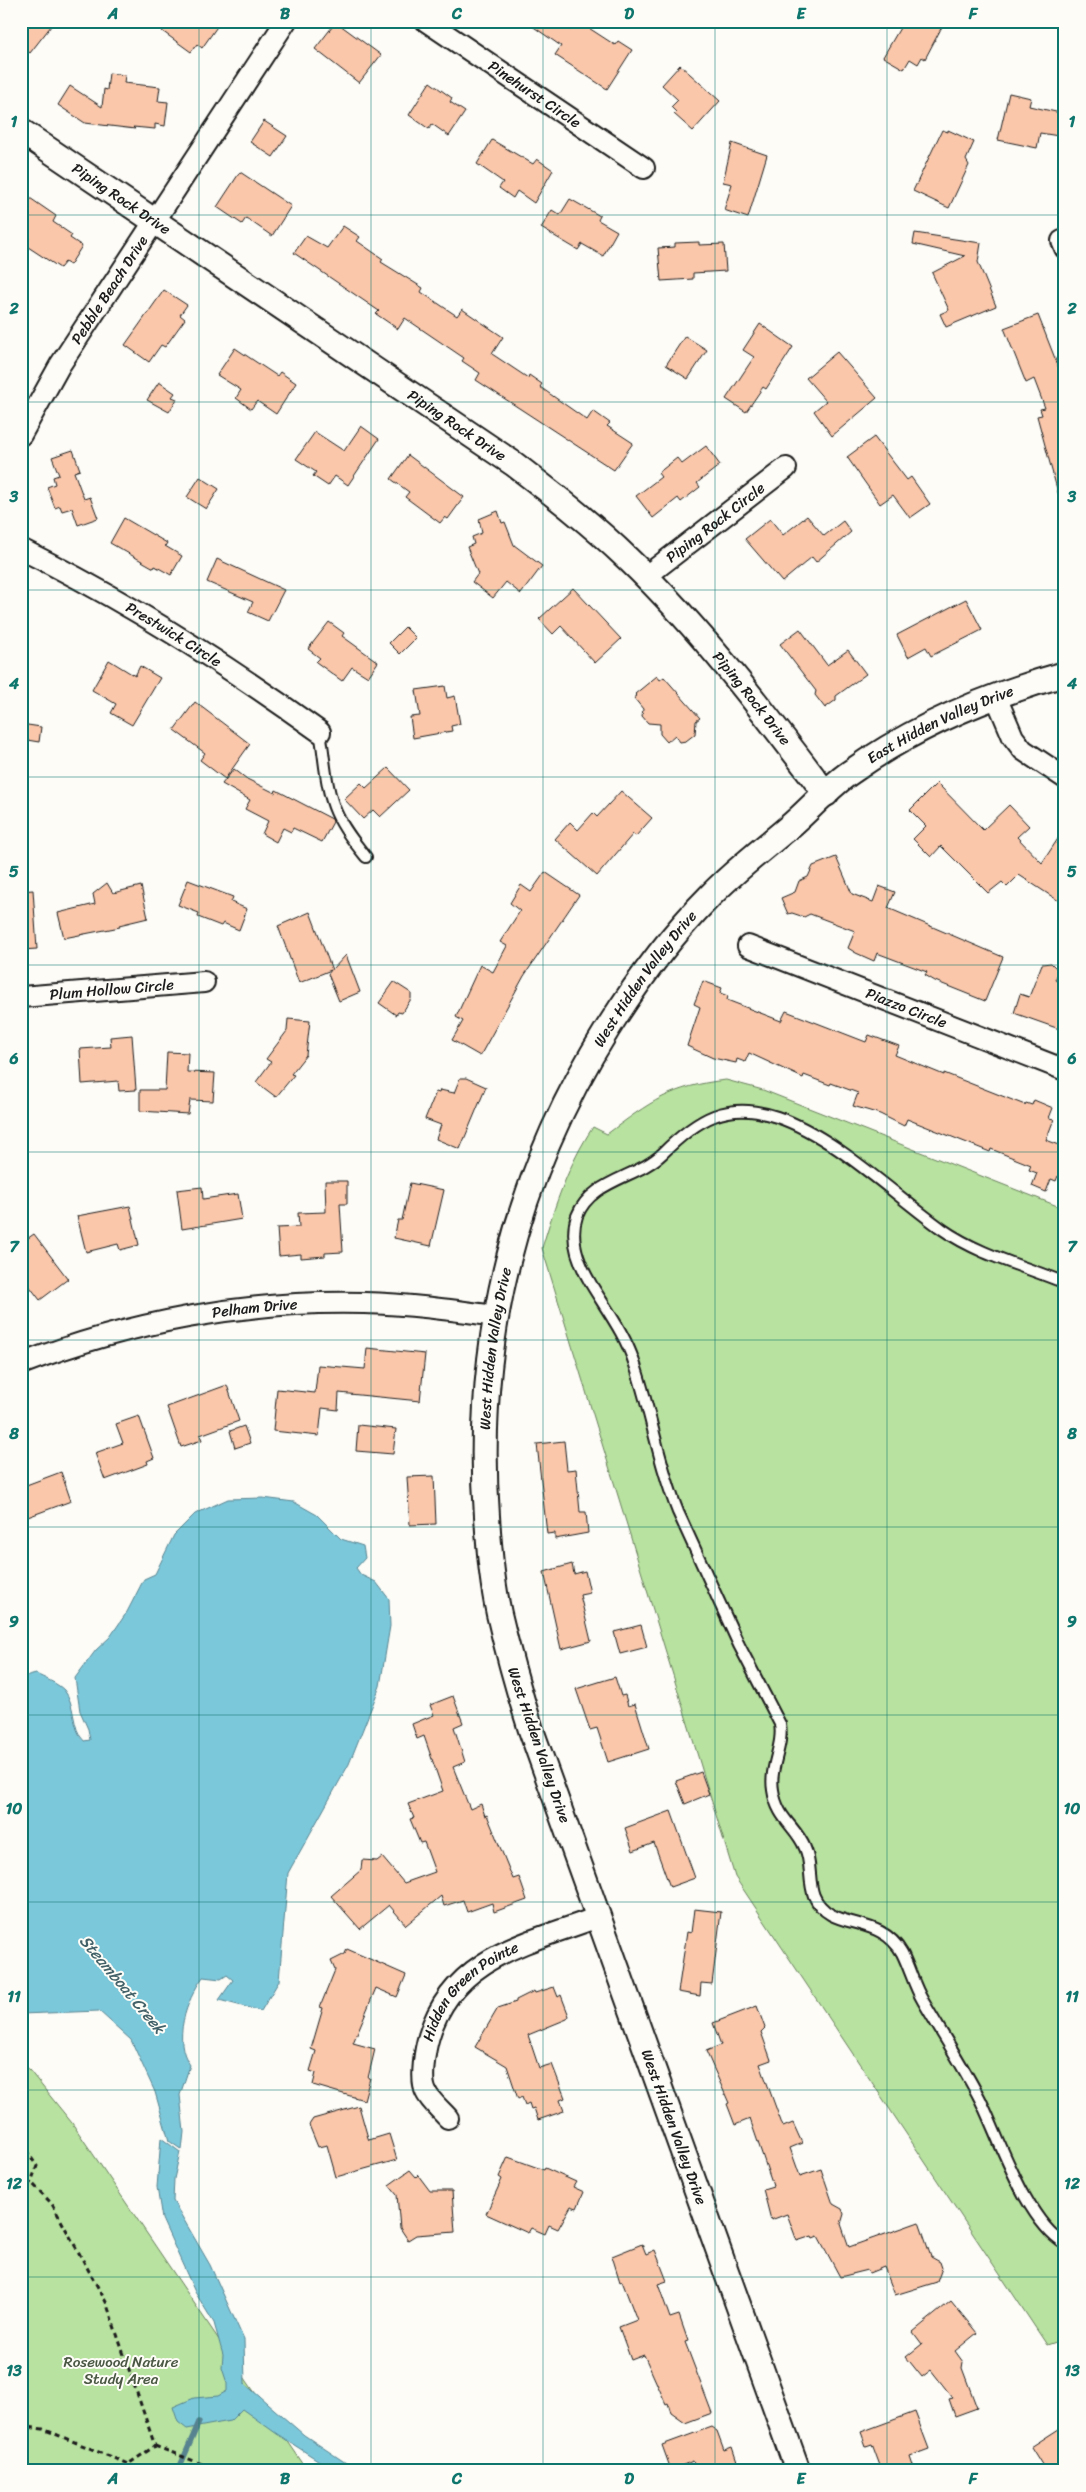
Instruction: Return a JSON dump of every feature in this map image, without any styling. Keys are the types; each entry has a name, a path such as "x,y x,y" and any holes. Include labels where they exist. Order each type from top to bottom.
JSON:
{"street":[{"name":"Pebble Beach Drive","path":"21,436 60,365 286,21"},
{"name":"Pinehurst Circle","path":"426,21 644,168"},
{"name":"Piping Rock Drive","path":"21,131 514,464 575,511 628,559 728,665 826,794"},
{"name":"Piping Rock Circle","path":"645,577 786,468"},
{"name":"Prestwick Circle","path":"21,549 103,591 180,635 248,680 320,732"},
{"name":"East Hidden Valley Drive","path":"826,794 846,775 894,745 942,720 996,697 1065,674"},
{"path":"996,697 1012,737 1023,750 1065,778"},
{"name":"West Hidden Valley Drive","path":"798,2471 530,1730 512,1670 499,1613 489,1552 484,1486 488,1377 496,1316 517,1224 539,1162 565,1102 629,995 666,946 707,898 748,859 826,794"},
{"name":"Piazzo Circle","path":"748,946 1065,1070"},
{"name":"Plum Hollow Circle","path":"21,997 204,982"},
{"name":"Pelham Drive","path":"21,1364 102,1337 168,1321 235,1310 295,1305 363,1303 429,1307 496,1316"},
{"name":"Hidden Green Pointe","path":"448,2118 426,2092 424,2067 426,2044 433,2021 443,2002 457,1983 497,1954 598,1917"}],"lane":[{"path":"320,732 326,759 329,790 335,810 346,832 366,856"},
{"path":"1065,1283 967,1243 944,1230 865,1169 815,1136 792,1123 759,1112 741,1110 723,1112 702,1120 683,1133 656,1159 607,1184 596,1192 586,1201 578,1215 574,1228 574,1242 589,1280 634,1360 669,1490 678,1512 739,1645 780,1724 782,1733 773,1765 773,1791 782,1818 805,1846 814,1895 819,1905 829,1915 875,1927 893,1940 901,1952 922,2000 979,2097 1027,2199 1046,2227 1065,2244"}],"path":[{"path":"21,2143 36,2166 31,2182 21,2193"},
{"path":"31,2182 52,2204 106,2302 155,2446"},
{"path":"21,2426 43,2428 128,2464 155,2446"},
{"path":"155,2446 220,2471"}],"green space":[{"path":"726,1080 763,1090 1065,1209 1065,2339 1047,2345 735,1877 542,1248 569,1171 593,1127 607,1134 662,1097 690,1086"},
{"name":"Rosewood Nature Study Area","path":"21,2060 72,2123 308,2471 21,2471"}],"water":[{"name":"Steamboat Creek","path":"263,1498 294,1502 317,1515 341,1539 363,1546 365,1558 356,1568 361,1575 376,1582 389,1599 390,1626 380,1686 349,1764 288,1873 279,1981 261,2011 219,2000 233,1980 227,1975 221,1979 203,1977 191,1997 183,2021 182,2032 182,2044 190,2065 180,2095 184,2132 182,2150 169,2141 155,2092 131,2040 99,2011 21,2014 21,1678 36,1674 64,1690 68,1696 80,1736 84,1741 90,1740 88,1729 80,1711 75,1678 96,1650 110,1637 127,1612 144,1579 155,1574 174,1535 195,1514 228,1499"},
{"path":"161,2138 180,2152 174,2179 173,2201 210,2265 244,2340 245,2384 304,2435 358,2471 335,2471 242,2409 230,2421 187,2429 178,2422 173,2407 194,2398 218,2396 227,2391 227,2383 222,2368 223,2355 214,2323 195,2292 162,2219 157,2187"}],"building":[{"path":"21,21 55,21 30,53 21,46"},
{"path":"169,21 221,21 202,48 197,44 191,52 162,31"},
{"path":"525,21 558,21 571,30 578,21 615,45 618,41 632,50 607,89 555,55 561,46"},
{"path":"904,21 945,21 925,59 922,57 918,64 910,59 904,69 883,57"},
{"path":"336,22 381,55 359,83 315,49"},
{"path":"680,65 720,101 693,131 674,114 676,112 671,107 678,100 662,85"},
{"path":"109,73 125,75 124,83 160,87 158,101 168,102 165,126 155,124 155,129 133,127 135,129 85,123 58,105 70,86 102,107 104,89 107,90"},
{"path":"430,82 452,98 450,102 465,112 449,136 432,124 429,129 409,115"},
{"path":"1009,93 1031,98 1029,106 1065,114 1065,137 1040,133 1037,148 998,140"},
{"path":"264,121 287,136 273,157 250,142"},
{"path":"942,130 948,132 948,130 974,142 966,160 969,165 949,208 913,191"},
{"path":"492,140 533,164 537,159 553,170 534,203 517,191 513,198 499,188 503,182 477,164"},
{"path":"732,143 767,155 748,218 724,210 732,184 723,182"},
{"path":"240,172 291,206 272,236 246,218 242,224 217,207"},
{"path":"27,196 56,216 53,222 72,235 70,238 82,246 70,265 65,262 60,268 25,245 29,238 21,232 21,205"},
{"path":"570,199 600,216 598,220 617,231 603,256 582,244 578,250 541,228 552,210 560,215"},
{"path":"343,226 360,237 357,241 383,259 381,262 423,288 421,292 457,316 462,309 503,337 492,354 528,378 529,375 542,384 540,387 587,420 593,411 610,423 607,426 633,443 614,470 476,380 480,373 462,361 464,358 405,318 398,329 376,314 379,311 294,253 306,236 327,248"},
{"path":"915,233 981,243 978,262 996,306 946,327 940,314 949,310 932,273 965,256 913,244"},
{"path":"699,242 699,245 724,244 726,271 693,273 693,279 661,281 658,248 675,247 675,243"},
{"path":"164,290 187,305 180,315 185,319 165,347 161,345 149,362 125,345"},
{"path":"1038,315 1065,384 1065,499 1060,500 1037,416 1042,415 1040,409 1045,408 1034,379 1026,383 1004,328"},
{"path":"760,324 793,347 766,389 763,387 746,412 726,399 754,357 743,350"},
{"path":"685,336 707,350 688,379 666,365"},
{"path":"235,348 277,376 280,372 296,383 276,414 257,401 251,409 236,398 241,390 217,375"},
{"path":"837,352 877,398 832,436 814,411 826,401 806,378"},
{"path":"159,382 175,393 172,397 177,399 169,412 147,400"},
{"path":"361,426 379,439 348,485 335,476 328,486 313,476 316,472 296,459 315,432 344,451"},
{"path":"874,437 907,480 911,477 930,504 910,518 893,495 880,504 847,457"},
{"path":"706,446 720,465 697,483 700,487 681,502 678,498 653,518 636,496 661,477 658,473 677,458 682,464"},
{"path":"73,450 80,470 74,472 84,499 90,497 98,518 78,525 72,508 62,511 60,506 55,508 47,487 55,484 53,477 59,475 52,457"},
{"path":"408,455 464,497 448,519 445,517 440,523 405,497 409,492 391,479"},
{"path":"200,477 219,489 206,509 187,497"},
{"path":"498,511 502,523 505,522 514,545 542,566 521,594 506,582 493,598 472,582 478,574 467,547 474,544 472,537 482,533 479,519"},
{"path":"807,516 824,536 843,521 851,532 816,562 812,557 782,582 745,539 770,519 783,535"},
{"path":"124,518 167,543 165,546 182,556 171,575 155,566 154,568 110,543"},
{"path":"217,559 284,590 268,621 248,612 253,602 207,582"},
{"path":"573,588 621,639 595,663 561,626 553,634 539,619"},
{"path":"966,599 982,630 931,656 926,647 908,657 897,635"},
{"path":"329,622 344,633 342,636 378,662 368,677 352,667 342,681 316,662 320,658 308,649"},
{"path":"405,627 416,638 400,654 389,643"},
{"path":"800,629 827,665 848,650 866,674 836,696 836,700 825,708 815,695 816,691 780,644"},
{"path":"109,660 135,676 140,666 160,678 132,725 111,713 116,704 92,690"},
{"path":"657,676 660,680 664,677 700,718 696,721 695,734 686,741 680,742 675,735 667,742 660,734 660,724 648,723 642,716 643,709 634,698 637,696 635,694"},
{"path":"445,686 447,698 455,696 460,724 451,726 452,731 413,738 410,717 420,716 416,690"},
{"path":"195,702 250,744 225,779 200,760 205,753 174,730"},
{"path":"21,724 41,727 39,742 21,739"},
{"path":"388,768 409,790 380,817 373,810 363,819 344,799 361,783 366,788"},
{"path":"234,769 247,779 275,793 276,790 332,819 333,822 322,842 293,828 291,832 283,828 276,842 262,834 268,821 245,809 250,800 222,784"},
{"path":"937,783 983,830 1009,805 1029,826 1017,837 1042,863 1065,828 1065,905 1019,875 1007,887 1002,882 988,893 941,846 931,857 913,839 926,826 910,810"},
{"path":"621,791 652,818 636,836 633,834 597,876 555,839 570,822 578,830 593,813 597,817"},
{"path":"836,857 852,894 873,902 879,886 895,892 888,908 1003,957 985,1001 935,981 925,975 927,972 877,953 874,961 856,953 848,948 855,931 810,914 804,917 792,913 788,914 781,898 795,892 799,881 808,877 813,866"},
{"path":"545,872 579,895 524,976 480,1056 452,1040 463,1021 456,1017 480,965 493,972 507,946 500,942 520,911 510,903 521,885 531,892"},
{"path":"188,880 233,897 231,902 247,909 239,930 223,923 221,926 198,917 199,913 178,905"},
{"path":"107,883 113,893 141,886 148,918 119,925 120,927 64,938 58,913 95,904 93,894"},
{"path":"33,890 37,949 21,950 21,891"},
{"path":"310,912 332,970 346,955 360,992 339,1001 328,974 331,970 299,983 278,926"},
{"path":"1051,963 1059,971 1055,980 1065,984 1065,1031 1014,1013 1020,994 1029,997 1042,964"},
{"path":"703,981 722,988 720,993 728,996 727,1000 781,1021 786,1011 866,1042 869,1035 899,1046 895,1055 944,1075 944,1073 1025,1105 1026,1103 1032,1105 1034,1100 1053,1108 1049,1118 1054,1119 1046,1140 1065,1147 1065,1178 1058,1176 1056,1181 1051,1179 1046,1192 1032,1186 1037,1173 1029,1170 1031,1165 991,1149 990,1152 907,1119 904,1126 880,1114 853,1106 858,1093 804,1075 803,1078 749,1053 745,1062 737,1059 736,1063 713,1058 687,1046 700,1007 694,1004"},
{"path":"394,982 411,993 411,999 402,1013 398,1012 396,1015 379,1003"},
{"path":"288,1019 310,1021 306,1055 291,1074 294,1075 276,1097 256,1082 271,1062 266,1059 287,1031"},
{"path":"132,1035 136,1090 119,1091 118,1081 82,1084 80,1049 111,1047 110,1037"},
{"path":"167,1052 188,1053 187,1072 215,1073 213,1101 190,1100 188,1114 140,1111 140,1090 165,1090"},
{"path":"460,1078 466,1078 486,1087 460,1149 436,1139 441,1125 425,1119 436,1092 439,1093 440,1090 454,1093"},
{"path":"325,1181 347,1181 347,1204 340,1204 343,1252 325,1253 325,1256 301,1258 301,1254 279,1256 277,1228 299,1227 298,1213 326,1212"},
{"path":"410,1183 444,1190 431,1246 394,1238 398,1220 402,1220"},
{"path":"202,1187 203,1199 238,1194 242,1219 182,1229 177,1190"},
{"path":"130,1206 139,1245 120,1250 118,1244 86,1252 77,1216"},
{"path":"34,1234 68,1279 40,1300 21,1275 21,1243"},
{"path":"367,1348 425,1354 420,1401 339,1393 338,1410 322,1408 319,1436 273,1431 277,1389 315,1393 318,1365 365,1369"},
{"path":"227,1385 239,1421 200,1435 202,1440 181,1447 167,1407"},
{"path":"139,1416 154,1458 147,1461 148,1464 105,1480 95,1453 123,1443 116,1424"},
{"path":"358,1425 396,1429 393,1454 356,1451"},
{"path":"244,1426 250,1443 235,1448 230,1431"},
{"path":"564,1441 567,1470 576,1469 580,1512 586,1512 588,1533 555,1539 555,1533 547,1534 537,1444"},
{"path":"61,1472 71,1501 25,1518 21,1507 21,1487"},
{"path":"434,1476 436,1524 410,1525 407,1477"},
{"path":"572,1564 574,1574 585,1571 590,1593 580,1595 591,1641 561,1649 544,1572"},
{"path":"641,1625 647,1647 620,1654 614,1632"},
{"path":"615,1677 621,1696 625,1695 628,1706 635,1704 649,1749 608,1762 597,1728 590,1730 576,1689"},
{"path":"453,1696 463,1723 454,1727 465,1762 453,1767 470,1809 481,1804 513,1879 519,1877 527,1900 494,1912 492,1903 467,1912 463,1900 444,1906 441,1896 406,1925 389,1905 360,1929 331,1896 361,1870 362,1860 377,1861 382,1857 404,1883 435,1872 424,1842 420,1843 410,1819 414,1818 408,1804 443,1791 424,1736 417,1739 412,1724 434,1715 430,1705"},
{"path":"701,1772 709,1794 685,1804 676,1781"},
{"path":"671,1811 695,1878 670,1887 654,1843 633,1851 625,1828"},
{"path":"694,1909 721,1912 712,1984 701,1983 700,1996 678,1992 687,1932 691,1933"},
{"path":"347,1949 406,1975 397,1997 376,1988 353,2043 375,2049 364,2100 313,2085 316,2073 310,2071 316,2051 311,2049 323,2008 320,2007 335,1970 331,1961 345,1954"},
{"path":"554,1987 558,1997 561,1995 569,2016 567,2019 528,2035 539,2068 552,2064 565,2098 560,2100 564,2111 538,2120 534,2108 531,2109 529,2103 525,2105 522,2097 518,2099 507,2066 475,2047 498,2008 516,2002 516,2000 534,1991 535,1993"},
{"path":"757,2006 765,2028 761,2032 771,2060 760,2064 783,2127 793,2123 802,2143 790,2148 800,2176 821,2169 833,2204 842,2209 844,2214 841,2224 849,2247 919,2222 931,2257 940,2262 942,2268 937,2282 895,2295 884,2267 869,2273 868,2270 840,2277 818,2236 797,2241 787,2214 771,2220 763,2189 773,2186 750,2119 735,2125 727,2104 729,2103 706,2051 721,2045 713,2023"},
{"path":"359,2106 369,2140 389,2134 397,2160 336,2177 327,2145 318,2147 309,2125 313,2119"},
{"path":"508,2157 544,2170 545,2168 576,2182 573,2187 584,2192 577,2208 571,2206 558,2229 549,2225 545,2234 531,2228 528,2233 486,2214 502,2179 499,2177"},
{"path":"410,2170 416,2177 418,2175 430,2191 452,2191 455,2232 416,2235 408,2240 400,2228 397,2195 389,2185"},
{"path":"642,2244 646,2254 655,2250 667,2281 658,2284 670,2318 679,2315 688,2341 685,2342 712,2413 685,2423 671,2413 668,2403 666,2404 644,2355 631,2360 619,2327 637,2320 622,2281 620,2282 612,2256"},
{"path":"951,2301 977,2333 955,2351 963,2362 962,2368 977,2408 955,2416 949,2399 953,2398 931,2370 922,2377 906,2357 922,2344 913,2332"},
{"path":"915,2412 929,2449 910,2456 915,2471 882,2471 872,2444 866,2446 861,2432"},
{"path":"1065,2425 1065,2461 1046,2471 1031,2447"},
{"path":"711,2427 717,2431 724,2450 732,2447 740,2471 697,2471 693,2461 671,2470 662,2445"}],"waterway":[{"path":"178,2471 199,2422"}]}
